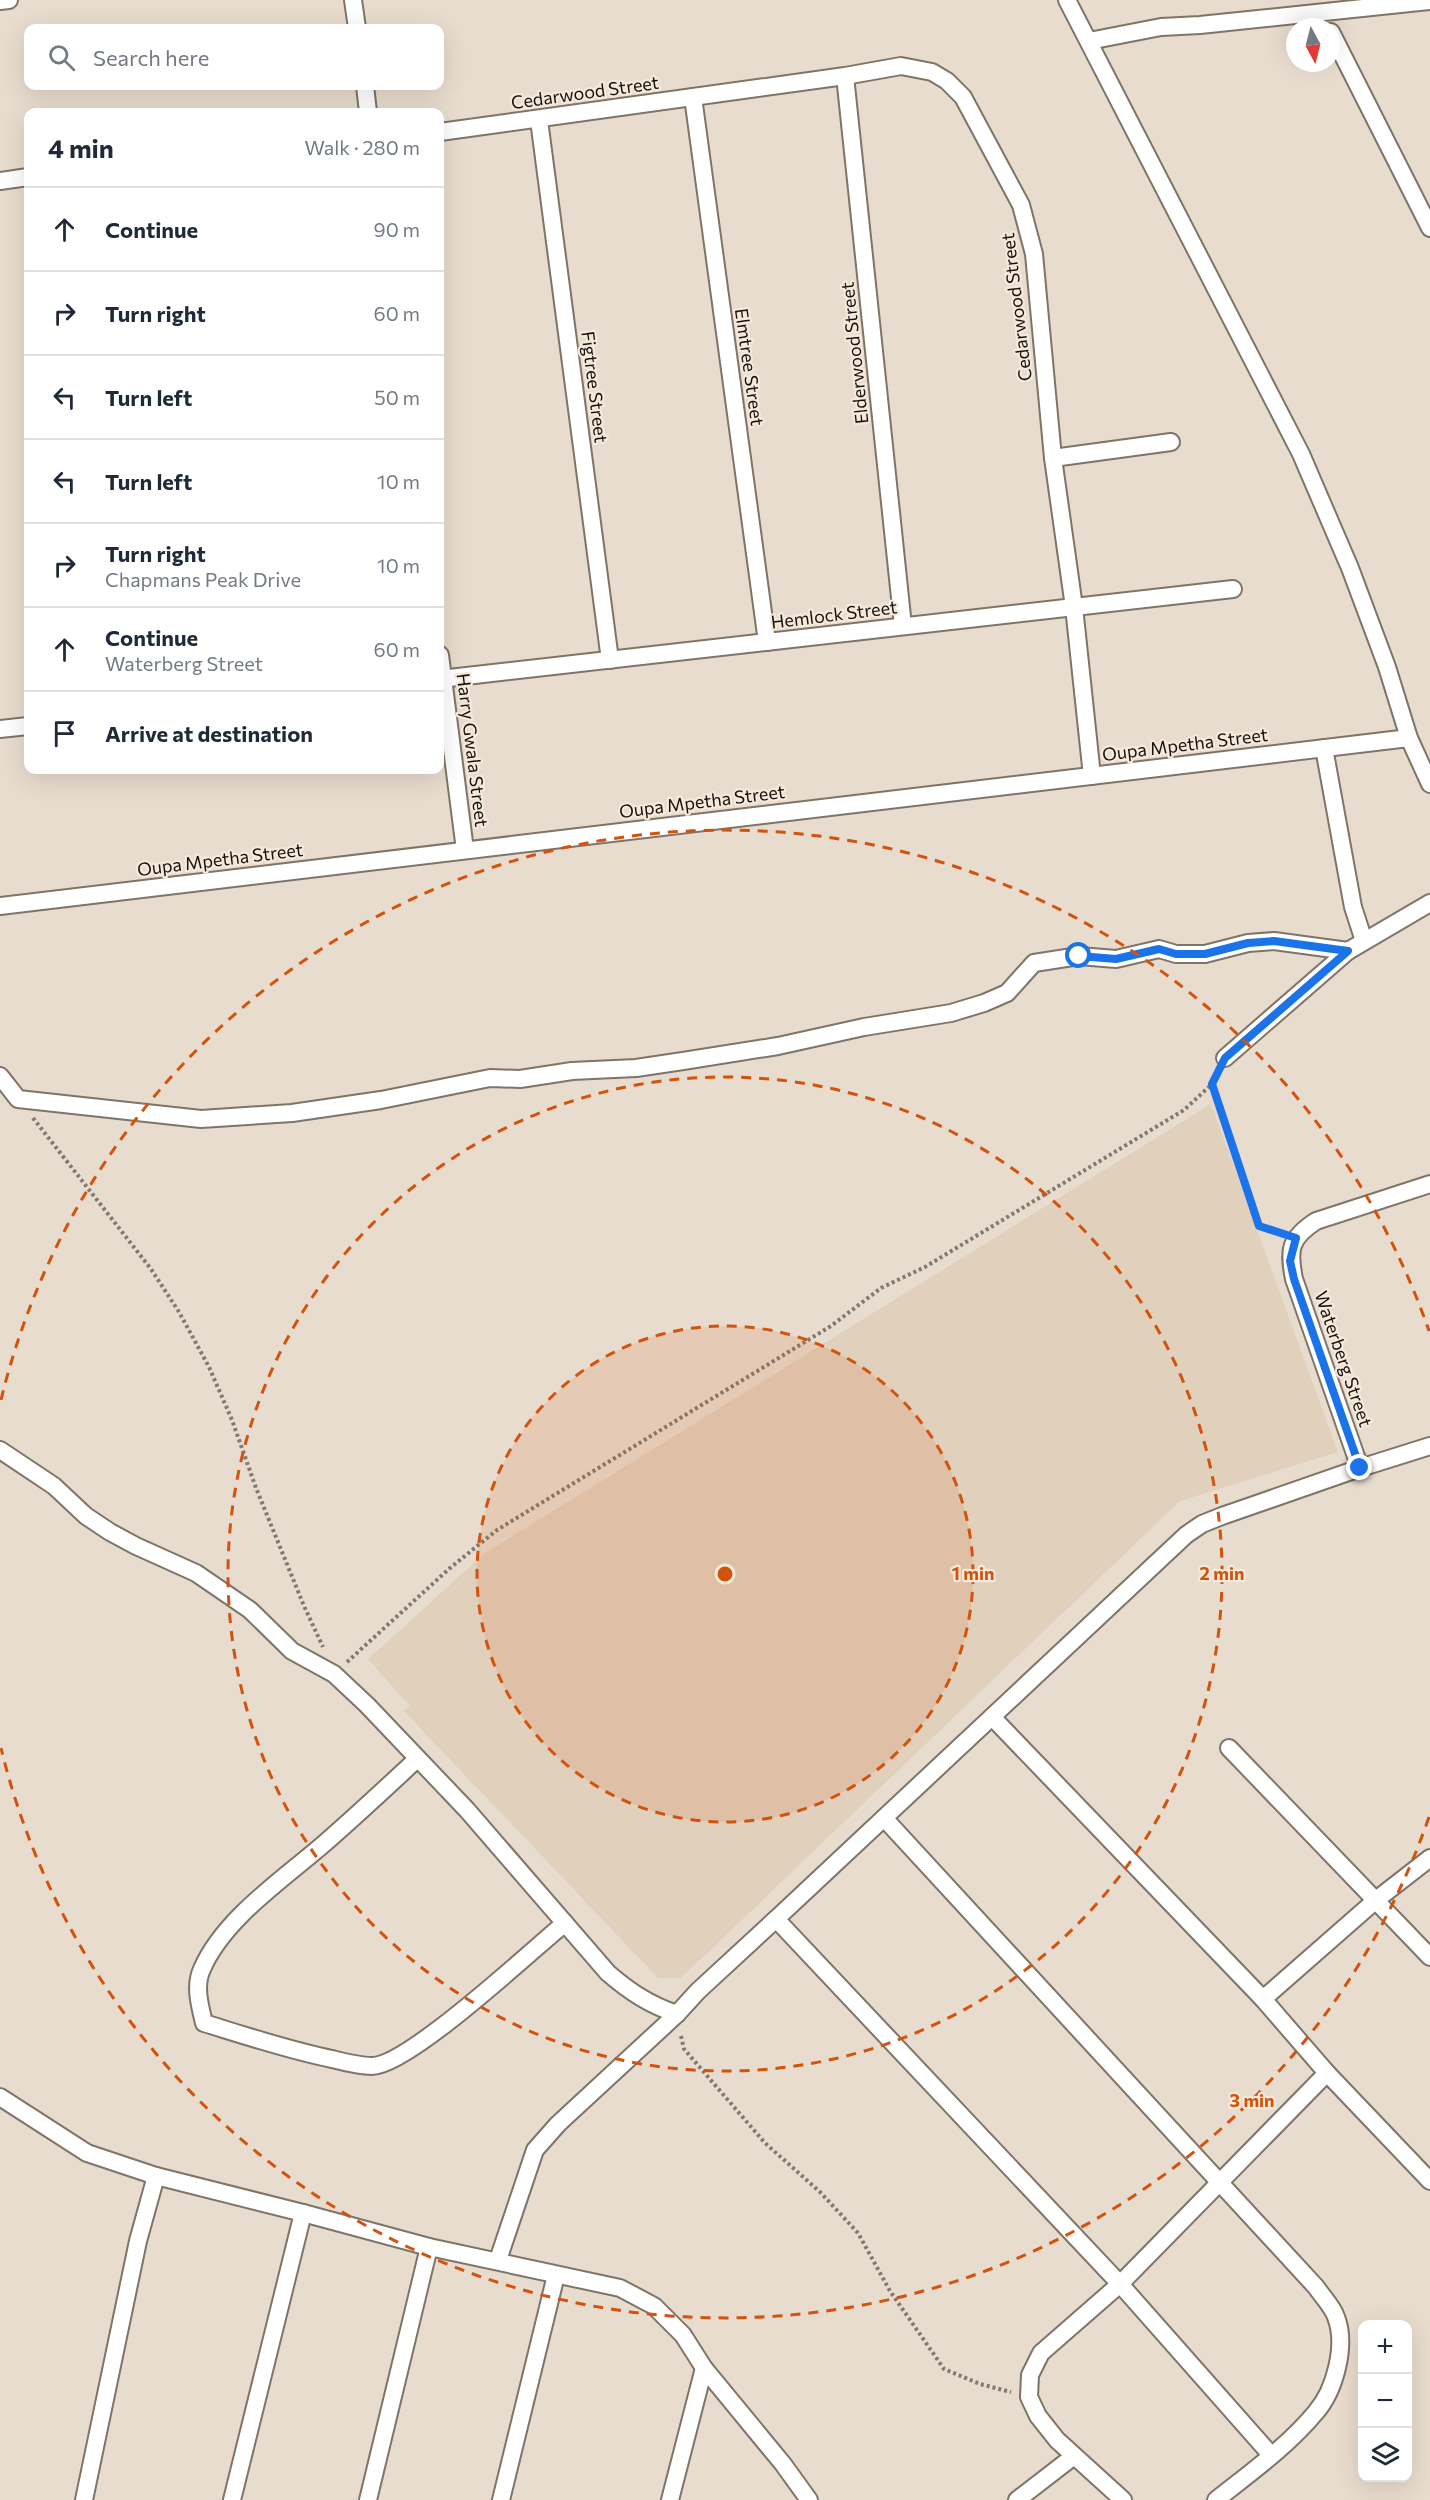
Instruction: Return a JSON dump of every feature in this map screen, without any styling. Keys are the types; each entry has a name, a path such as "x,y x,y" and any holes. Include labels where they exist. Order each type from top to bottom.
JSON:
{"street":[{"path":"0,1 9,0"},
{"path":"353,0 356,24"},
{"path":"1067,0 1301,454 1350,568 1387,668 1409,738 1430,784"},
{"path":"1330,18 1430,1"},
{"path":"1089,41 1161,27 1286,21"},
{"path":"1340,48 1424,200 1430,228"},
{"name":"Cedarwood Street","path":"444,132 539,120 901,66 917,68 939,77 963,97 1021,205 1034,254 1053,458 1074,607 1092,776"},
{"name":"Elderwood Street","path":"845,76 903,627"},
{"path":"365,90 368,108"},
{"name":"Elmtree Street","path":"693,97 767,642"},
{"name":"Figtree Street","path":"539,120 610,660"},
{"path":"0,181 24,178"},
{"path":"1053,458 1172,442"},
{"name":"Hemlock Street","path":"444,679 1233,589"},
{"name":"Harry Gwala Street","path":"444,700 465,850"},
{"path":"0,729 24,726"},
{"name":"Oupa Mpetha Street","path":"0,906 1409,738"},
{"path":"1324,748 1353,907 1364,940"},
{"path":"1225,1058 1348,951 1430,903"},
{"path":"0,1076 18,1099 201,1119 292,1113 381,1100 490,1078 520,1079 572,1071 636,1068 683,1062 778,1046 864,1027 951,1013 984,1004 1007,993 1034,963 1079,956 1116,959 1159,949 1176,954 1205,954 1248,943 1274,941 1348,951"},
{"path":"1296,1238 1300,1232 1316,1221 1430,1184"},
{"name":"Waterberg Street","path":"1296,1238 1290,1261 1294,1279 1360,1468"},
{"path":"498,2260 536,2150 558,2124 1186,1535 1202,1524 1222,1516 1430,1446"},
{"path":"0,1450 54,1486 86,1516 110,1532 196,1573 250,1610 292,1651 334,1674 367,1705 467,1810 608,1973 631,1993 657,2008 677,2014"},
{"path":"993,1718 1263,1999 1327,2073 1430,2181"},
{"path":"1229,1748 1430,1957"},
{"path":"417,1759 327,1842 256,1902 223,1935 201,1971 198,1996 204,2023 317,2056 373,2066 391,2062 414,2049 565,1923"},
{"path":"884,1818 1316,2287 1336,2316 1341,2339 1337,2372 1318,2411 1271,2455 1216,2500"},
{"path":"1263,1999 1376,1900 1430,1858"},
{"path":"776,1919 1120,2284 1271,2455"},
{"path":"1123,2500 1057,2440 1038,2416 1029,2397 1030,2375 1041,2353 1120,2284 1327,2073"},
{"path":"0,2097 87,2153 156,2176 429,2247 621,2288 654,2306 683,2335 704,2368 783,2464 809,2500"},
{"path":"84,2500 138,2241 156,2176"},
{"path":"232,2500 303,2213"},
{"path":"368,2500 429,2247"},
{"path":"501,2500 556,2275"},
{"path":"670,2500 704,2368"},
{"path":"1017,2500 1074,2456"}],"path":[{"path":"18,1099 151,1269 179,1312 204,1358 232,1420 256,1488 334,1674 450,1568 496,1530 831,1326 881,1288 925,1267 1184,1110 1212,1084 1225,1058"},
{"path":"1212,1084 1259,1226 1296,1238"},
{"path":"677,2014 684,2049 765,2143 821,2193 858,2234 890,2291 944,2369 980,2384 1029,2397"}],"shaded area":[{"path":"1211,1104 1338,1452 1180,1501 681,1978 658,1978 404,1711 410,1706 368,1659 485,1553"}],"route":[{"path":"1079,956 1106,960 1159,949 1176,954 1205,954 1248,943 1274,941 1348,951 1225,1058 1212,1084 1259,1226 1296,1238 1290,1261 1294,1279 1360,1468"}]}
